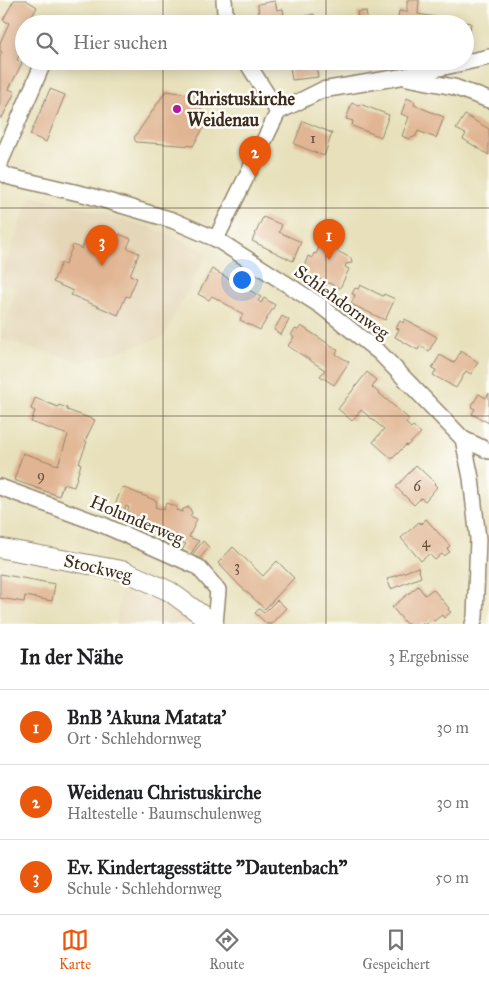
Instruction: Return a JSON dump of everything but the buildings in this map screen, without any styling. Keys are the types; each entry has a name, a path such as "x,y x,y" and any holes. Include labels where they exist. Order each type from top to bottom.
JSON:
{"street":[{"path":"224,0 225,15"},
{"path":"474,60 489,57"},
{"path":"0,162 40,70"},
{"path":"252,70 278,112"},
{"path":"216,239 278,112 322,90 431,70"},
{"path":"400,77 454,87 489,100"},
{"name":"Schlehdornweg","path":"0,172 10,177 87,195 172,220 216,239 321,306 380,353 463,439"},
{"path":"463,439 489,451"},
{"path":"463,439 471,478 478,539 476,617 473,624"},
{"name":"Holunderweg","path":"0,487 103,525 198,567 218,590 214,624"},
{"name":"Stockweg","path":"0,548 124,571 169,591 214,624"}],"shaded area":[{"path":"31,195 96,211 155,229 207,252 164,337 82,363 0,339 17,288 0,282 0,279"},
{"path":"121,591 155,601 193,624 116,624"}],"place":[{"name":"Christuskirche Weidenau","path":"177,109"},
{"name":"Weidenau Christuskirche","path":"255,177"},
{"name":"BnB 'Akuna Matata'","path":"329,260"},
{"name":"Ev. Kindertagesstätte \"Dautenbach\"","path":"102,266"}]}
